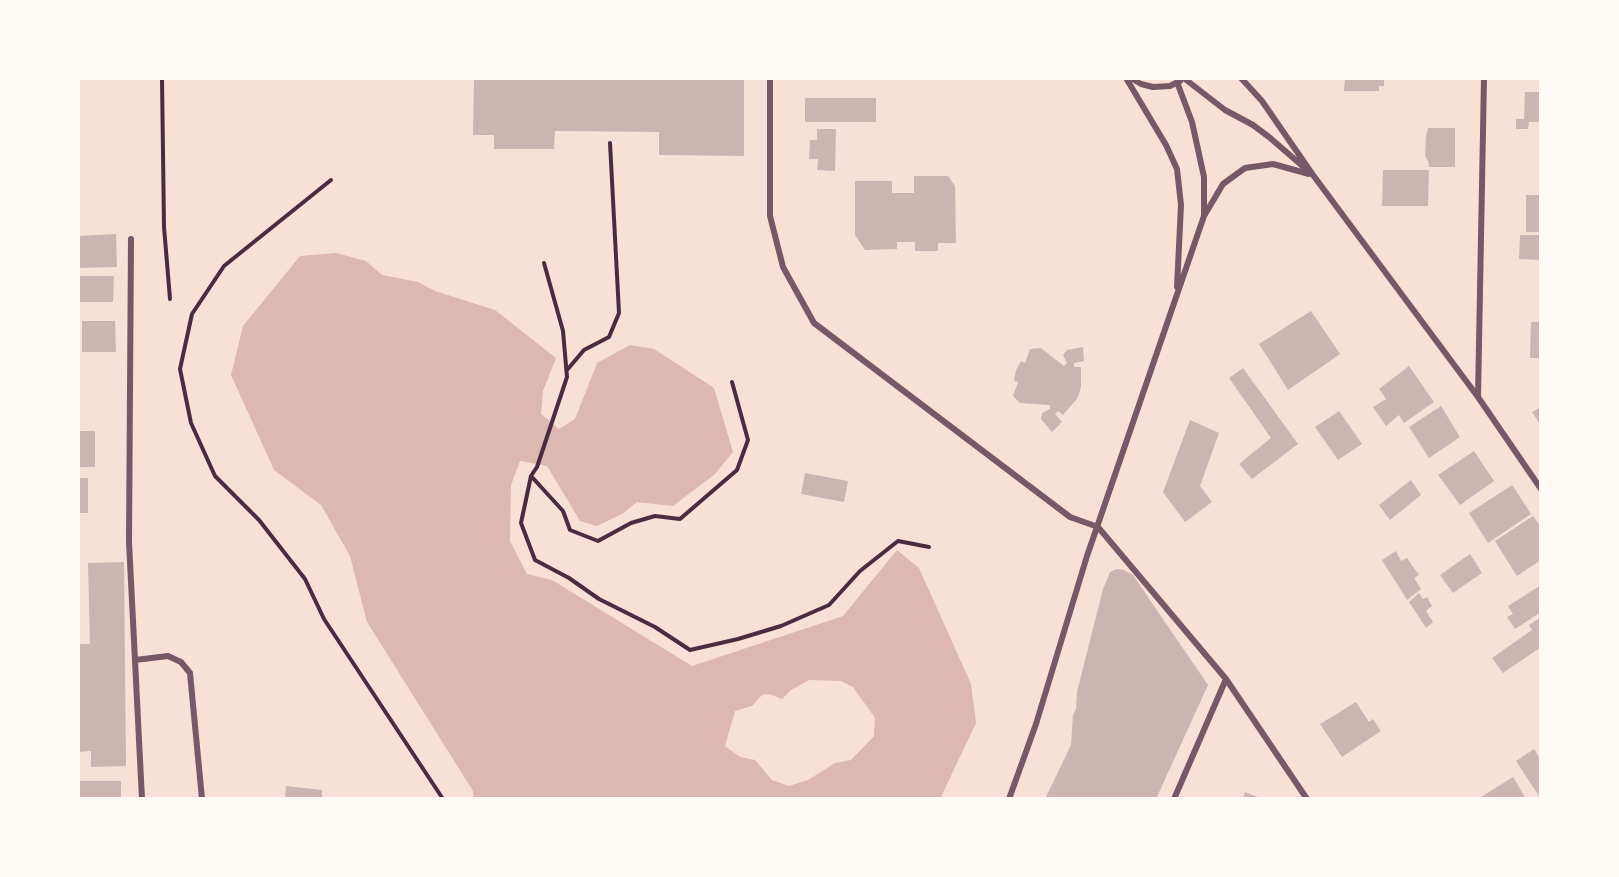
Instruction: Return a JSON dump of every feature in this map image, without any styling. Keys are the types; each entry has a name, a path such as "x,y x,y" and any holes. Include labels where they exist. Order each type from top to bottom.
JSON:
{"street":[{"path":"770,78 770,216 783,267 814,323 1070,518 1098,527 1226,679 1308,799"},
{"path":"1126,78 1166,145 1177,169 1181,205 1176,297"},
{"path":"1131,78 1141,84 1154,87 1170,86 1185,78 1225,110 1253,125 1269,137 1313,175"},
{"path":"1241,78 1262,101 1313,175 1478,397 1541,489"},
{"path":"1478,397 1484,78"},
{"path":"1177,82 1192,122 1204,177 1204,216"},
{"path":"1009,799 1036,724 1080,575 1204,216 1223,184 1245,168 1273,164 1313,175"},
{"path":"131,239 129,542 142,799"},
{"path":"135,660 168,656 181,662 190,673 202,799"},
{"path":"1174,799 1226,679"}],"path":[{"path":"162,78 164,227 170,299"},
{"path":"566,371 584,350 609,337 619,313 610,143"},
{"path":"331,180 224,266 192,314 180,369 190,423 215,476 259,520 305,579 324,619 443,799"},
{"path":"544,263 562,331 567,377 537,467 531,476 521,523 535,560 569,578 599,599 655,627 690,650 781,626 829,605 860,571 898,541 929,547"},
{"path":"531,476 563,511 570,530 598,541 631,523 655,516 680,519 737,470 748,440 732,382"}],"shaded area":[{"path":"336,253 366,261 382,275 418,282 435,291 495,310 556,358 543,391 541,414 559,429 575,419 597,363 630,345 654,349 714,388 733,452 715,474 673,506 637,502 622,514 597,526 580,521 547,466 520,461 511,485 510,541 527,574 552,580 692,666 843,616 897,550 919,568 971,684 976,723 940,799 474,799 473,791 367,622 350,556 321,505 274,470 231,375 243,326 300,256","holes":["809,680 841,681 853,687 875,718 874,736 851,760 835,763 808,780 789,786 772,780 755,760 740,757 725,746 735,711 752,706 762,695 769,694 782,699 791,690"]}],"building":[{"path":"474,78 744,78 744,156 659,155 659,132 555,131 554,149 494,149 494,135 473,135"},
{"path":"1345,78 1384,78 1384,86 1379,86 1379,91 1344,91"},
{"path":"1525,92 1541,92 1541,122 1529,122 1528,129 1516,129 1516,119 1524,119"},
{"path":"805,98 876,98 876,122 805,122"},
{"path":"1428,128 1455,128 1455,167 1429,167 1425,156"},
{"path":"817,129 836,129 835,171 817,170 818,159 809,159 810,140 817,140"},
{"path":"1383,170 1429,170 1428,206 1382,206"},
{"path":"914,176 948,176 955,186 956,243 938,243 938,251 915,251 915,242 897,242 897,249 865,250 855,235 855,181 892,181 892,193 914,193"},
{"path":"1526,195 1541,195 1541,232 1526,232"},
{"path":"116,234 117,267 78,268 78,236"},
{"path":"1520,235 1541,235 1541,260 1519,259"},
{"path":"78,276 114,276 113,302 78,302"},
{"path":"1311,311 1340,354 1288,390 1259,344"},
{"path":"82,321 115,321 116,352 82,352"},
{"path":"1531,322 1541,322 1541,358 1530,358"},
{"path":"1083,347 1084,361 1074,363 1074,367 1081,367 1079,394 1063,415 1058,411 1055,414 1062,422 1052,432 1041,419 1042,413 1050,409 1050,405 1020,403 1013,396 1018,382 1014,381 1016,370 1021,361 1025,363 1030,349 1041,348 1064,366 1067,363 1063,355 1067,350"},
{"path":"1409,366 1434,402 1404,423 1399,415 1386,426 1373,407 1386,399 1379,389"},
{"path":"1243,368 1298,444 1252,479 1239,464 1271,438 1229,378"},
{"path":"1441,406 1460,437 1429,458 1409,427"},
{"path":"1541,407 1541,426 1532,412"},
{"path":"1339,411 1362,444 1338,460 1315,427"},
{"path":"1190,420 1219,433 1200,486 1212,502 1185,522 1163,492"},
{"path":"78,431 95,431 95,467 78,467"},
{"path":"1474,451 1494,481 1460,505 1438,475"},
{"path":"805,473 848,481 844,502 801,494"},
{"path":"78,478 88,478 88,513 78,513"},
{"path":"1411,480 1421,495 1390,520 1379,505"},
{"path":"1512,485 1531,514 1488,543 1469,513"},
{"path":"1533,516 1541,527 1541,560 1517,576 1495,541"},
{"path":"1396,551 1401,561 1407,558 1419,575 1414,578 1421,589 1407,600 1382,560"},
{"path":"1470,554 1482,573 1453,593 1440,575"},
{"path":"124,562 126,766 91,767 91,751 78,752 78,644 90,644 88,563"},
{"path":"1117,569 1133,575 1208,685 1156,799 1045,799 1071,745 1077,692 1103,589 1110,572"},
{"path":"1541,585 1541,612 1515,629 1507,617 1513,614 1508,606"},
{"path":"1419,593 1423,599 1427,597 1432,606 1426,611 1433,622 1426,628 1409,602"},
{"path":"1541,617 1541,647 1503,673 1492,658 1532,630 1529,625"},
{"path":"1356,702 1369,722 1373,719 1381,731 1342,757 1320,724"},
{"path":"1534,749 1541,760 1541,795 1539,796 1516,761"},
{"path":"1513,777 1526,799 1478,799"},
{"path":"78,781 121,781 121,799 78,799"},
{"path":"286,786 322,790 322,799 285,799"},
{"path":"1245,792 1263,799 1243,799"}]}
